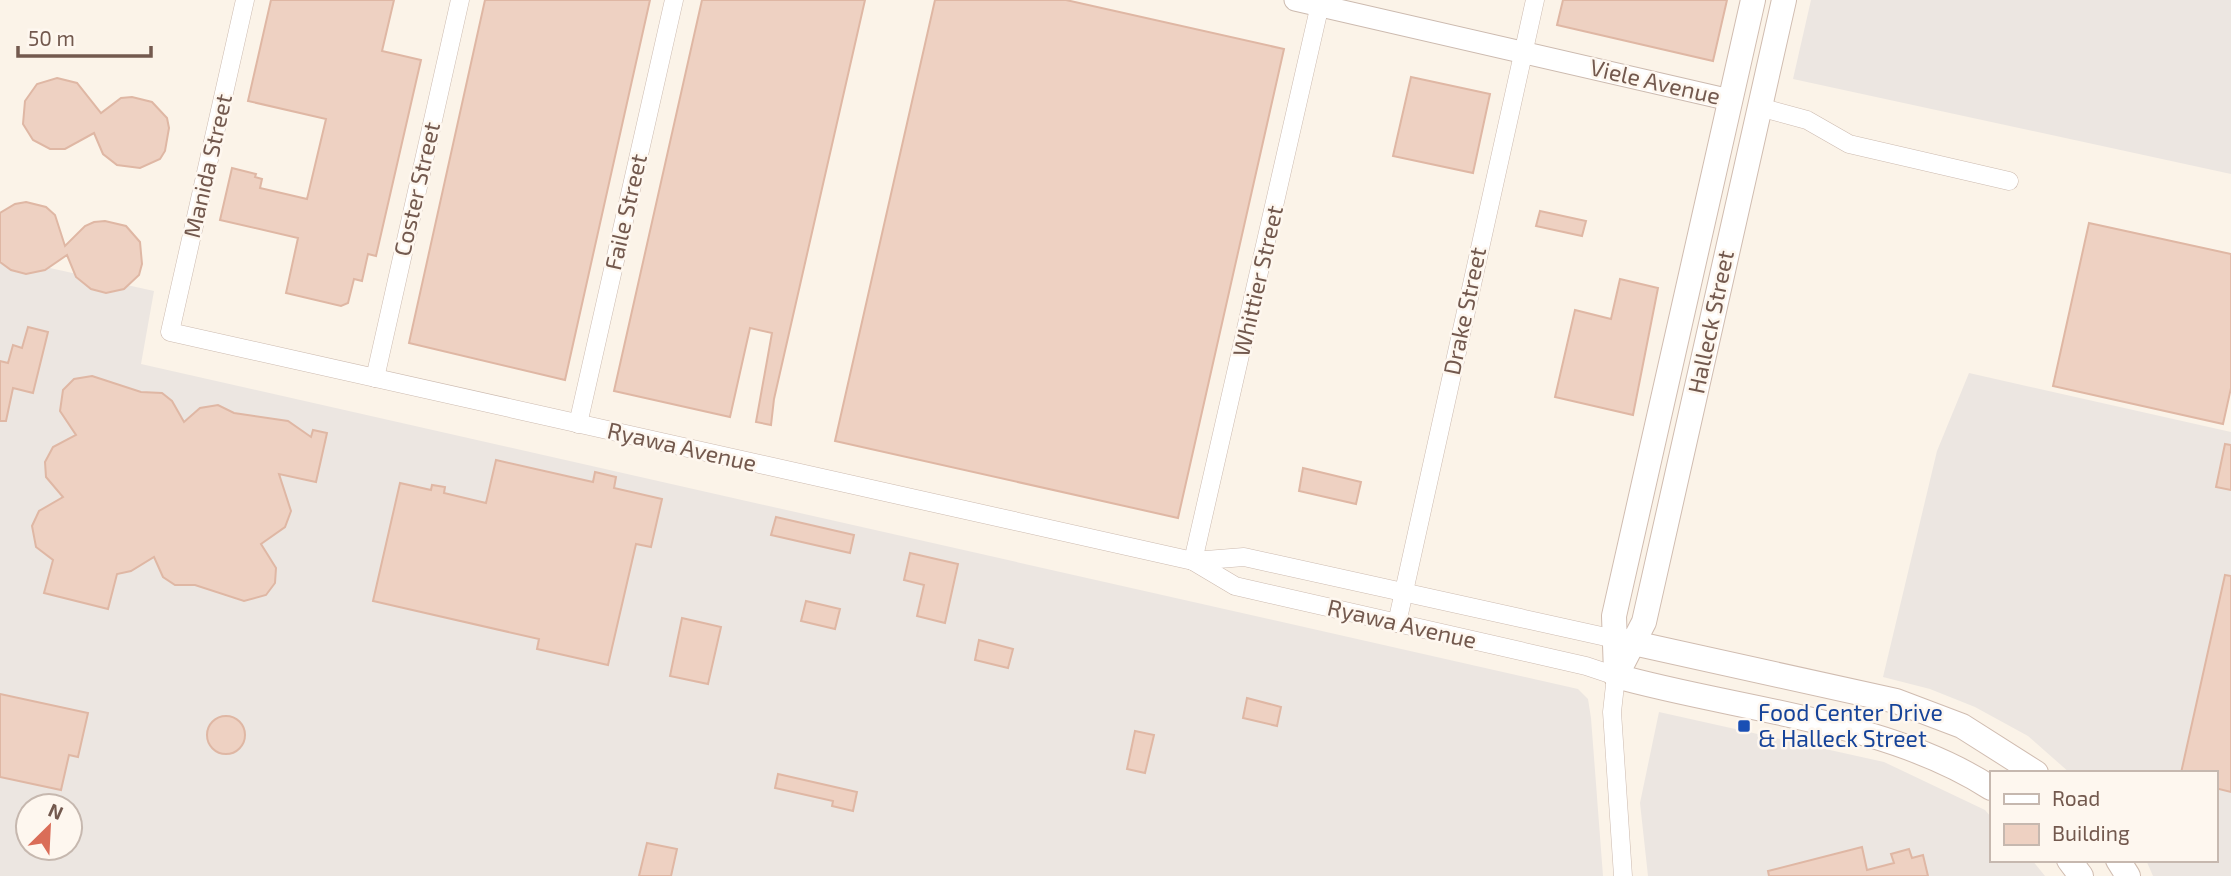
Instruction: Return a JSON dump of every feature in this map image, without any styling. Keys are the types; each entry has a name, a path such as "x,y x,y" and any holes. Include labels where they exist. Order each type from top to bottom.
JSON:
{"main road":[{"name":"Halleck Street","path":"1753,0 1614,616 1624,641 1644,622 1784,0"},
{"name":"Viele Avenue","path":"1730,100 1759,107"},
{"path":"1990,788 1945,762 1886,739 1616,676 1624,641 1868,694 1929,712 1992,743 2033,771"}],"street":[{"name":"Manida Street","path":"170,332 245,0"},
{"name":"Coster Street","path":"375,378 460,0"},
{"name":"Faile Street","path":"578,424 674,0"},
{"name":"Viele Avenue","path":"1295,0 1321,3 1730,100"},
{"name":"Drake Street","path":"1397,623 1535,0"},
{"name":"Whittier Street","path":"1194,561 1321,3"},
{"name":"Viele Avenue","path":"1759,107 1807,120 1849,144 2009,181"},
{"name":"Ryawa Avenue","path":"170,332 1194,561 1244,557 1624,641"},
{"name":"Ryawa Avenue","path":"1194,561 1235,586 1586,666 1616,676"},
{"path":"1616,676 1612,712 1623,876"}],"shaded area":[{"path":"1811,0 2231,0 2231,174 1793,79"},
{"path":"0,257 154,291 141,364 1578,689 1588,699 1591,718 1603,876 0,876"},
{"path":"1969,373 2231,432 2231,876 2153,876 2147,862 2217,862 2217,771 2068,771 2028,736 1975,707 1930,689 1883,677 1937,451"},
{"path":"1659,712 1884,762 1985,810 1990,816 1990,862 2034,862 2045,876 1648,876 1640,803"}],"building":[{"path":"271,0 394,0 382,51 421,60 376,256 368,254 362,281 354,279 348,303 341,306 286,293 298,238 220,220 232,168 256,174 255,177 262,179 260,188 307,199 326,119 248,101"},
{"path":"485,0 650,0 565,380 409,343"},
{"path":"702,0 865,0 774,399 771,425 756,422 772,333 750,328 730,417 614,391"},
{"path":"935,0 1066,0 1284,49 1178,518 835,441"},
{"path":"1563,0 1727,0 1713,61 1557,25"},
{"path":"1411,77 1490,94 1473,173 1393,156"},
{"path":"57,78 77,83 101,113 121,98 132,97 152,102 167,118 169,128 165,151 160,159 140,168 117,165 103,154 94,133 65,149 50,149 33,140 23,124 25,101 37,84"},
{"path":"26,202 46,207 55,215 65,246 85,226 94,222 105,221 126,226 140,242 142,264 139,275 124,289 106,293 91,289 76,277 67,255 45,270 26,274 11,270 0,262 0,213 15,204"},
{"path":"1540,211 1586,221 1582,236 1536,226"},
{"path":"2089,223 2231,254 2231,388 2223,424 2053,386"},
{"path":"1620,279 1658,288 1633,415 1555,397 1575,310 1611,319"},
{"path":"28,327 48,332 33,393 13,388 6,421 0,421 0,361 8,363 13,345 22,348"},
{"path":"92,376 141,392 162,393 172,401 184,422 200,408 218,405 234,413 288,421 311,437 313,430 327,433 316,482 279,474 291,511 285,527 261,544 276,568 275,583 266,595 244,601 195,585 175,585 163,577 154,557 131,571 117,574 108,609 44,593 53,560 36,547 32,526 39,511 63,497 46,477 45,462 53,447 76,435 60,411 63,390 74,379"},
{"path":"2225,444 2231,445 2231,490 2216,487"},
{"path":"496,460 593,482 595,472 616,477 614,488 662,499 651,547 636,544 608,665 537,649 539,639 373,601 400,483 431,490 432,485 445,487 444,493 486,503"},
{"path":"1303,468 1361,482 1356,504 1299,491"},
{"path":"776,517 854,535 850,553 771,535"},
{"path":"910,553 958,564 945,623 917,616 924,585 904,580"},
{"path":"2225,575 2231,576 2231,792 2217,788 2217,771 2181,771"},
{"path":"806,601 840,609 835,629 801,621"},
{"path":"682,618 721,627 708,684 670,676"},
{"path":"979,640 1013,649 1008,668 975,660"},
{"path":"0,694 88,713 78,757 69,755 61,790 0,777"},
{"path":"1247,698 1281,707 1277,726 1243,718"},
{"path":"226,716 240,721 245,735 240,749 226,754 212,749 207,735 212,721"},
{"path":"1135,731 1154,735 1145,773 1127,769"},
{"path":"778,774 857,792 853,811 832,806 833,801 775,788"},
{"path":"647,843 677,849 671,876 639,876"},
{"path":"1862,847 1867,870 1894,863 1891,854 1909,849 1912,858 1923,855 1928,876 1769,876 1768,871"}],"place":[{"name":"Food Center Drive & Halleck Street","path":"1744,726"}]}
